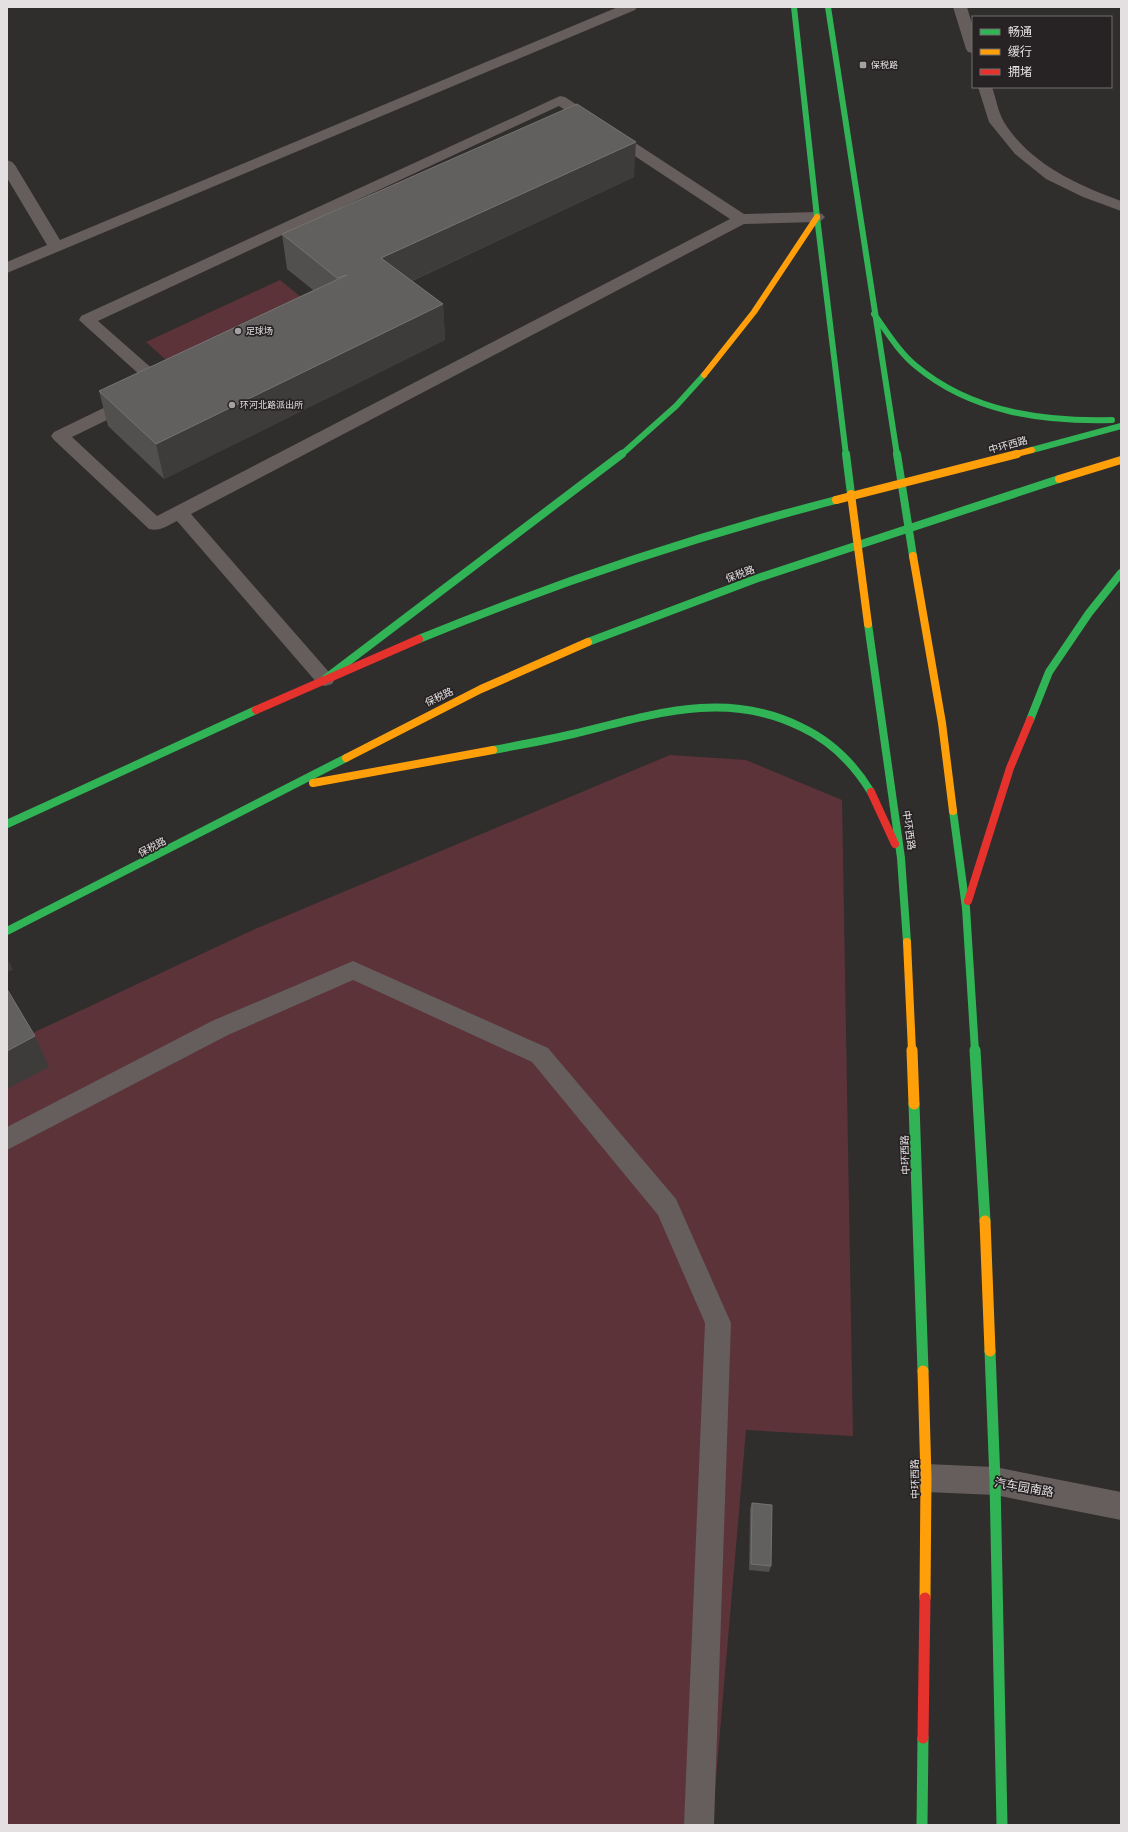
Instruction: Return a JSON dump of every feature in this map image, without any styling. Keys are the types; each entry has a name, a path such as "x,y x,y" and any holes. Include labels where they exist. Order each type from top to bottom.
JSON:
{"main road":[{"path":"794,7 816,217 856,543 1121,460"},
{"path":"828,7 901,484 942,723 966,908 983,1171 995,1481 1002,1825"},
{"path":"324,680 580,487 646,433 681,400 726,348 768,294 816,217"},
{"path":"874,314 893,341 924,372 948,387 975,400 1034,416 1068,420 1104,421 1121,419"},
{"name":"中环西路","path":"851,496 1121,426"},
{"path":"7,824 324,680 486,611 672,545 790,510 851,496"},
{"name":"中环西路","path":"856,543 901,858 910,998 926,1478 922,1825"},
{"name":"保税路","path":"7,931 294,786 431,713 545,660 657,615 856,543"},
{"path":"966,908 1010,768 1049,672 1089,613 1121,573"},
{"path":"294,786 566,736 652,715 692,709 722,707 758,710 792,722 821,737 846,759 865,781 882,810 901,858"}],"street":[{"path":"7,268 630,7"},
{"path":"960,7 972,46"},
{"path":"985,88 996,122 1020,151 1051,176 1088,194 1121,206"},
{"path":"742,219 560,100 88,320 163,386 60,436 155,525 742,219 816,217"},
{"path":"7,165 56,247"},
{"path":"178,512 324,680"},
{"path":"7,1139 220,1028 353,970 540,1055 667,1207 718,1322 699,1825"},
{"name":"汽车园南路","path":"926,1478 995,1481 1121,1506"}],"shaded area":[{"name":"足球场","path":"280,280 329,320 193,384 146,342"},
{"path":"670,755 746,760 842,800 853,1436 746,1430 712,1825 7,1825 7,1045 255,929"}],"building":[{"path":"577,104 636,142 381,258 443,304 156,444 99,391 347,275 337,278 282,234"},
{"path":"7,989 35,1036 7,1051"},
{"path":"752,1503 772,1505 771,1566 751,1564"}],"traffic: fast":[{"path":"794,7 817,217 851,494"},
{"path":"828,7 913,556"},
{"path":"874,314 899,348 916,366 937,381 960,394 984,404 1035,417 1061,420 1112,420"},
{"path":"325,679 635,444 676,406 704,375"},
{"path":"1032,450 1121,426"},
{"path":"588,642 758,578 1059,479"},
{"path":"419,639 521,598 624,561 730,528 836,500"},
{"path":"1030,720 1049,672 1089,613 1121,573"},
{"path":"868,624 901,858 907,942"},
{"path":"493,750 671,711 728,707 756,710 784,718 812,732 829,744 853,766 871,792"},
{"path":"7,824 256,710"},
{"path":"7,931 346,758"},
{"path":"953,811 966,908 985,1221"},
{"path":"914,1104 923,1371"},
{"path":"990,1351 995,1481 1002,1825"},
{"path":"922,1825 923,1738"}],"traffic: slow":[{"path":"704,375 754,312 817,217"},
{"path":"836,500 1032,450"},
{"path":"1059,479 1121,460"},
{"path":"851,494 868,624"},
{"path":"913,556 942,723 953,811"},
{"path":"346,758 481,689 588,642"},
{"path":"313,783 493,750"},
{"path":"907,942 911,998 914,1104"},
{"path":"985,1221 990,1351"},
{"path":"923,1371 926,1478 925,1598"}],"traffic: jam":[{"path":"256,710 419,639"},
{"path":"968,901 1010,768 1030,720"},
{"path":"871,792 895,844"},
{"path":"923,1738 925,1598"}],"place":[{"name":"保税路","path":"863,65"},
{"name":"足球场","path":"238,331"},
{"name":"环河北路派出所","path":"232,405"}]}
